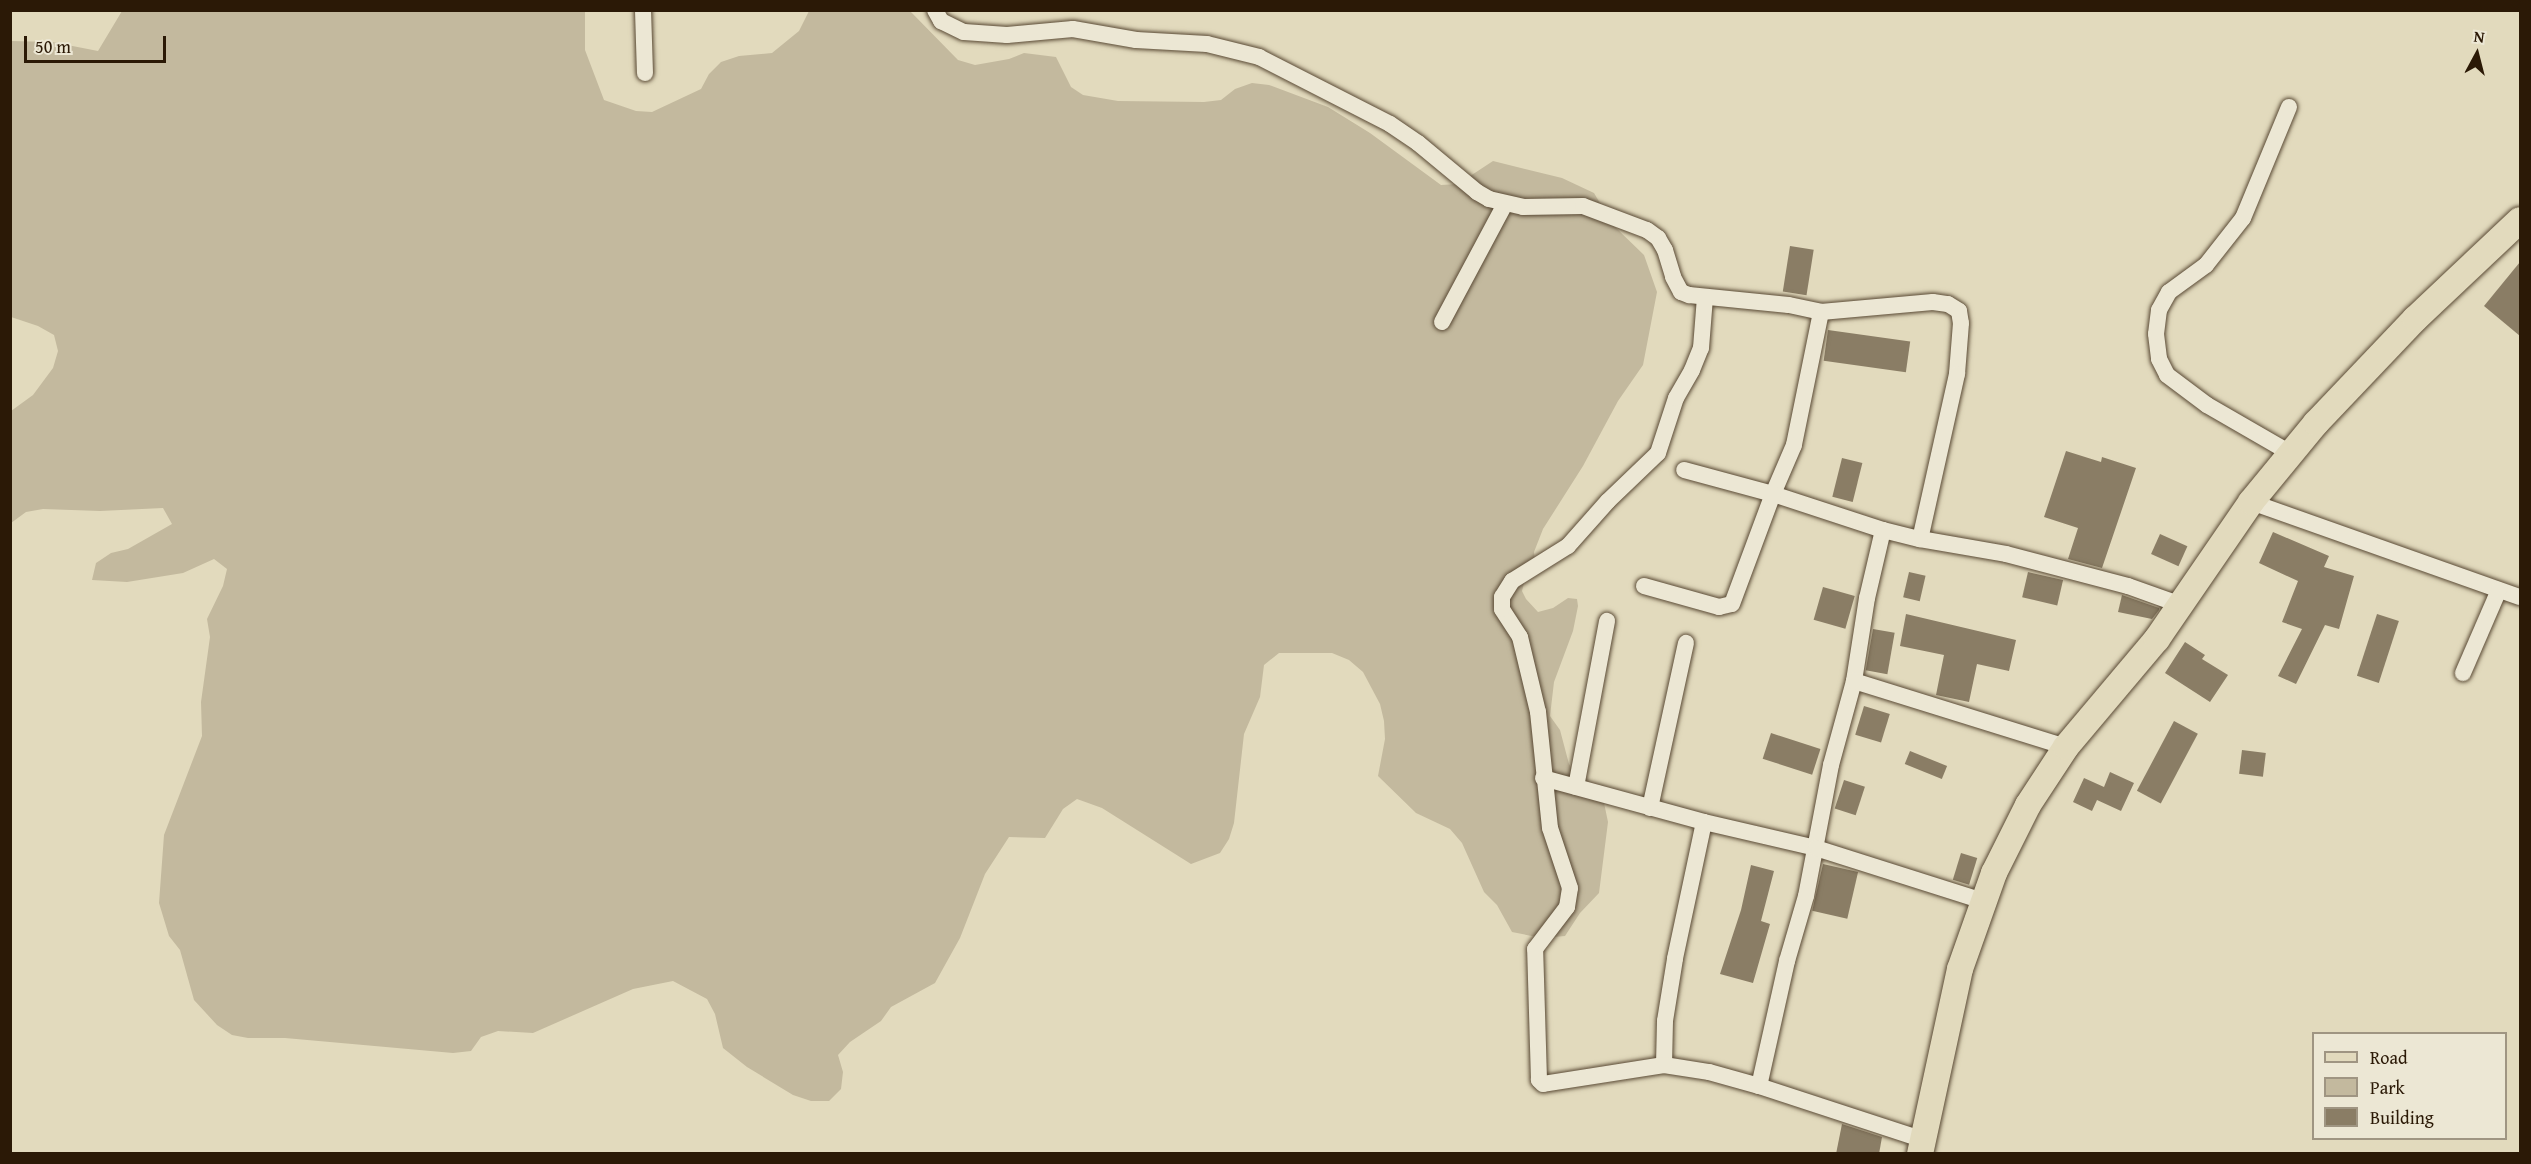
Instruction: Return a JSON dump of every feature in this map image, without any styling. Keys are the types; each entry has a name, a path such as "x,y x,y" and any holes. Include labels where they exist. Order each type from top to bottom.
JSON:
{"main road":[{"path":"1922,1147 1960,969 1983,901 2014,830 2066,747 2181,605 2251,502 2290,453 2373,360 2520,222"}],"street":[{"path":"643,10 645,74"},
{"path":"935,10 941,21 964,32 1007,35 1073,28 1164,43 1206,44 1259,57 1390,124 1418,143 1477,192 1505,204 1540,208 1582,206 1631,222 1658,238 1681,292 1705,297 1778,304 1821,312 1933,302 1948,304 1959,311 1962,323 1957,374 1920,539"},
{"path":"2289,107 2243,218 2206,265 2169,292 2159,310 2156,334 2159,359 2168,375 2207,405 2290,453"},
{"path":"1442,322 1505,204"},
{"path":"1705,297 1701,348 1676,398 1658,453 1608,501 1568,546 1512,581 1502,597 1502,609 1520,637 1538,712 1543,778 1550,828 1570,888 1567,907 1535,949 1539,1080 1543,1084 1664,1065 1709,1072 1759,1086 1922,1147"},
{"path":"1644,586 1719,607 1732,604 1794,445 1821,312"},
{"path":"1684,471 1773,494 1883,530 2006,554 2128,586 2181,605"},
{"path":"2251,502 2520,597"},
{"path":"1759,1086 1764,1052 1806,896 1831,765 1854,681 1866,598 1883,530"},
{"path":"2463,673 2499,590"},
{"path":"1576,787 1607,621"},
{"path":"1650,808 1686,643"},
{"path":"1854,681 2066,747"},
{"path":"1543,778 1650,808 1816,849 1983,901"},
{"path":"1664,1065 1665,1021 1675,958 1704,822"}],"green space":[{"path":"122,11 585,11 585,50 604,100 636,111 652,112 701,89 709,74 721,62 739,56 772,53 799,31 809,11 910,11 958,60 975,65 1009,59 1024,53 1056,57 1071,87 1083,95 1118,101 1204,102 1221,100 1235,89 1252,83 1269,85 1328,107 1370,133 1441,185 1458,184 1493,161 1562,178 1594,193 1613,225 1644,255 1657,292 1643,365 1618,401 1583,466 1543,529 1534,552 1536,569 1524,583 1522,591 1538,612 1553,608 1568,598 1577,599 1578,606 1573,631 1554,682 1550,716 1560,730 1569,764 1578,778 1603,798 1608,822 1599,893 1580,913 1565,936 1542,938 1512,932 1497,905 1484,892 1462,843 1450,829 1416,813 1378,776 1385,739 1384,721 1380,704 1363,672 1349,660 1332,653 1279,653 1264,665 1260,697 1244,734 1234,823 1229,839 1220,853 1191,864 1102,808 1077,799 1063,809 1045,838 1009,837 985,874 960,938 935,983 891,1007 881,1021 850,1042 838,1055 843,1072 841,1089 829,1101 811,1101 793,1095 747,1067 723,1048 715,1014 707,999 673,981 633,989 533,1033 498,1031 481,1037 471,1051 453,1053 232,1035 217,1025 194,1000 180,950 169,936 159,903 164,835 202,736 201,702 210,637 207,619 223,586 227,569 214,559 183,573 127,582 92,580 96,563 111,553 128,549 172,524 163,508 100,511 43,509 26,512 11,523 11,411 33,395 53,368 58,351 54,335 38,326 11,317 11,41 52,42 98,51"}],"building":[{"path":"1790,246 1814,250 1807,295 1783,291"},
{"path":"2520,262 2520,336 2484,306"},
{"path":"1828,330 1910,342 1906,372 1824,361"},
{"path":"2066,451 2101,462 2102,457 2136,468 2102,568 2068,559 2078,528 2044,517"},
{"path":"1842,458 1862,463 1853,502 1832,497"},
{"path":"2273,532 2329,556 2324,567 2354,576 2339,629 2325,625 2296,684 2278,676 2302,629 2282,622 2298,581 2259,563"},
{"path":"2160,534 2187,546 2178,566 2151,554"},
{"path":"1909,572 1926,576 1920,601 1903,597"},
{"path":"2028,572 2063,580 2057,605 2022,597"},
{"path":"1823,587 1855,596 1845,629 1814,620"},
{"path":"2122,595 2159,608 2159,610 2152,619 2118,612"},
{"path":"1906,614 2016,640 2009,671 1977,664 1969,702 1936,695 1944,655 1900,646"},
{"path":"2377,614 2399,621 2379,683 2357,676"},
{"path":"1873,629 1895,633 1887,674 1866,670"},
{"path":"2185,642 2205,655 2202,659 2228,675 2210,702 2165,673"},
{"path":"1864,706 1890,714 1881,743 1855,735"},
{"path":"2174,721 2198,734 2161,803 2137,791"},
{"path":"1771,733 1820,749 1812,775 1763,759"},
{"path":"2242,750 2266,753 2263,777 2239,774"},
{"path":"1910,751 1947,766 1942,779 1905,764"},
{"path":"2110,772 2134,783 2121,811 2097,800 2092,811 2073,802 2084,778 2104,787"},
{"path":"1844,780 1865,787 1856,815 1835,809"},
{"path":"1961,853 1977,858 1969,885 1953,880"},
{"path":"1823,864 1858,872 1847,919 1812,911"},
{"path":"1751,865 1774,871 1761,921 1770,924 1753,983 1720,974 1741,910"},
{"path":"1842,1124 1882,1137 1879,1154 1836,1154"}]}
